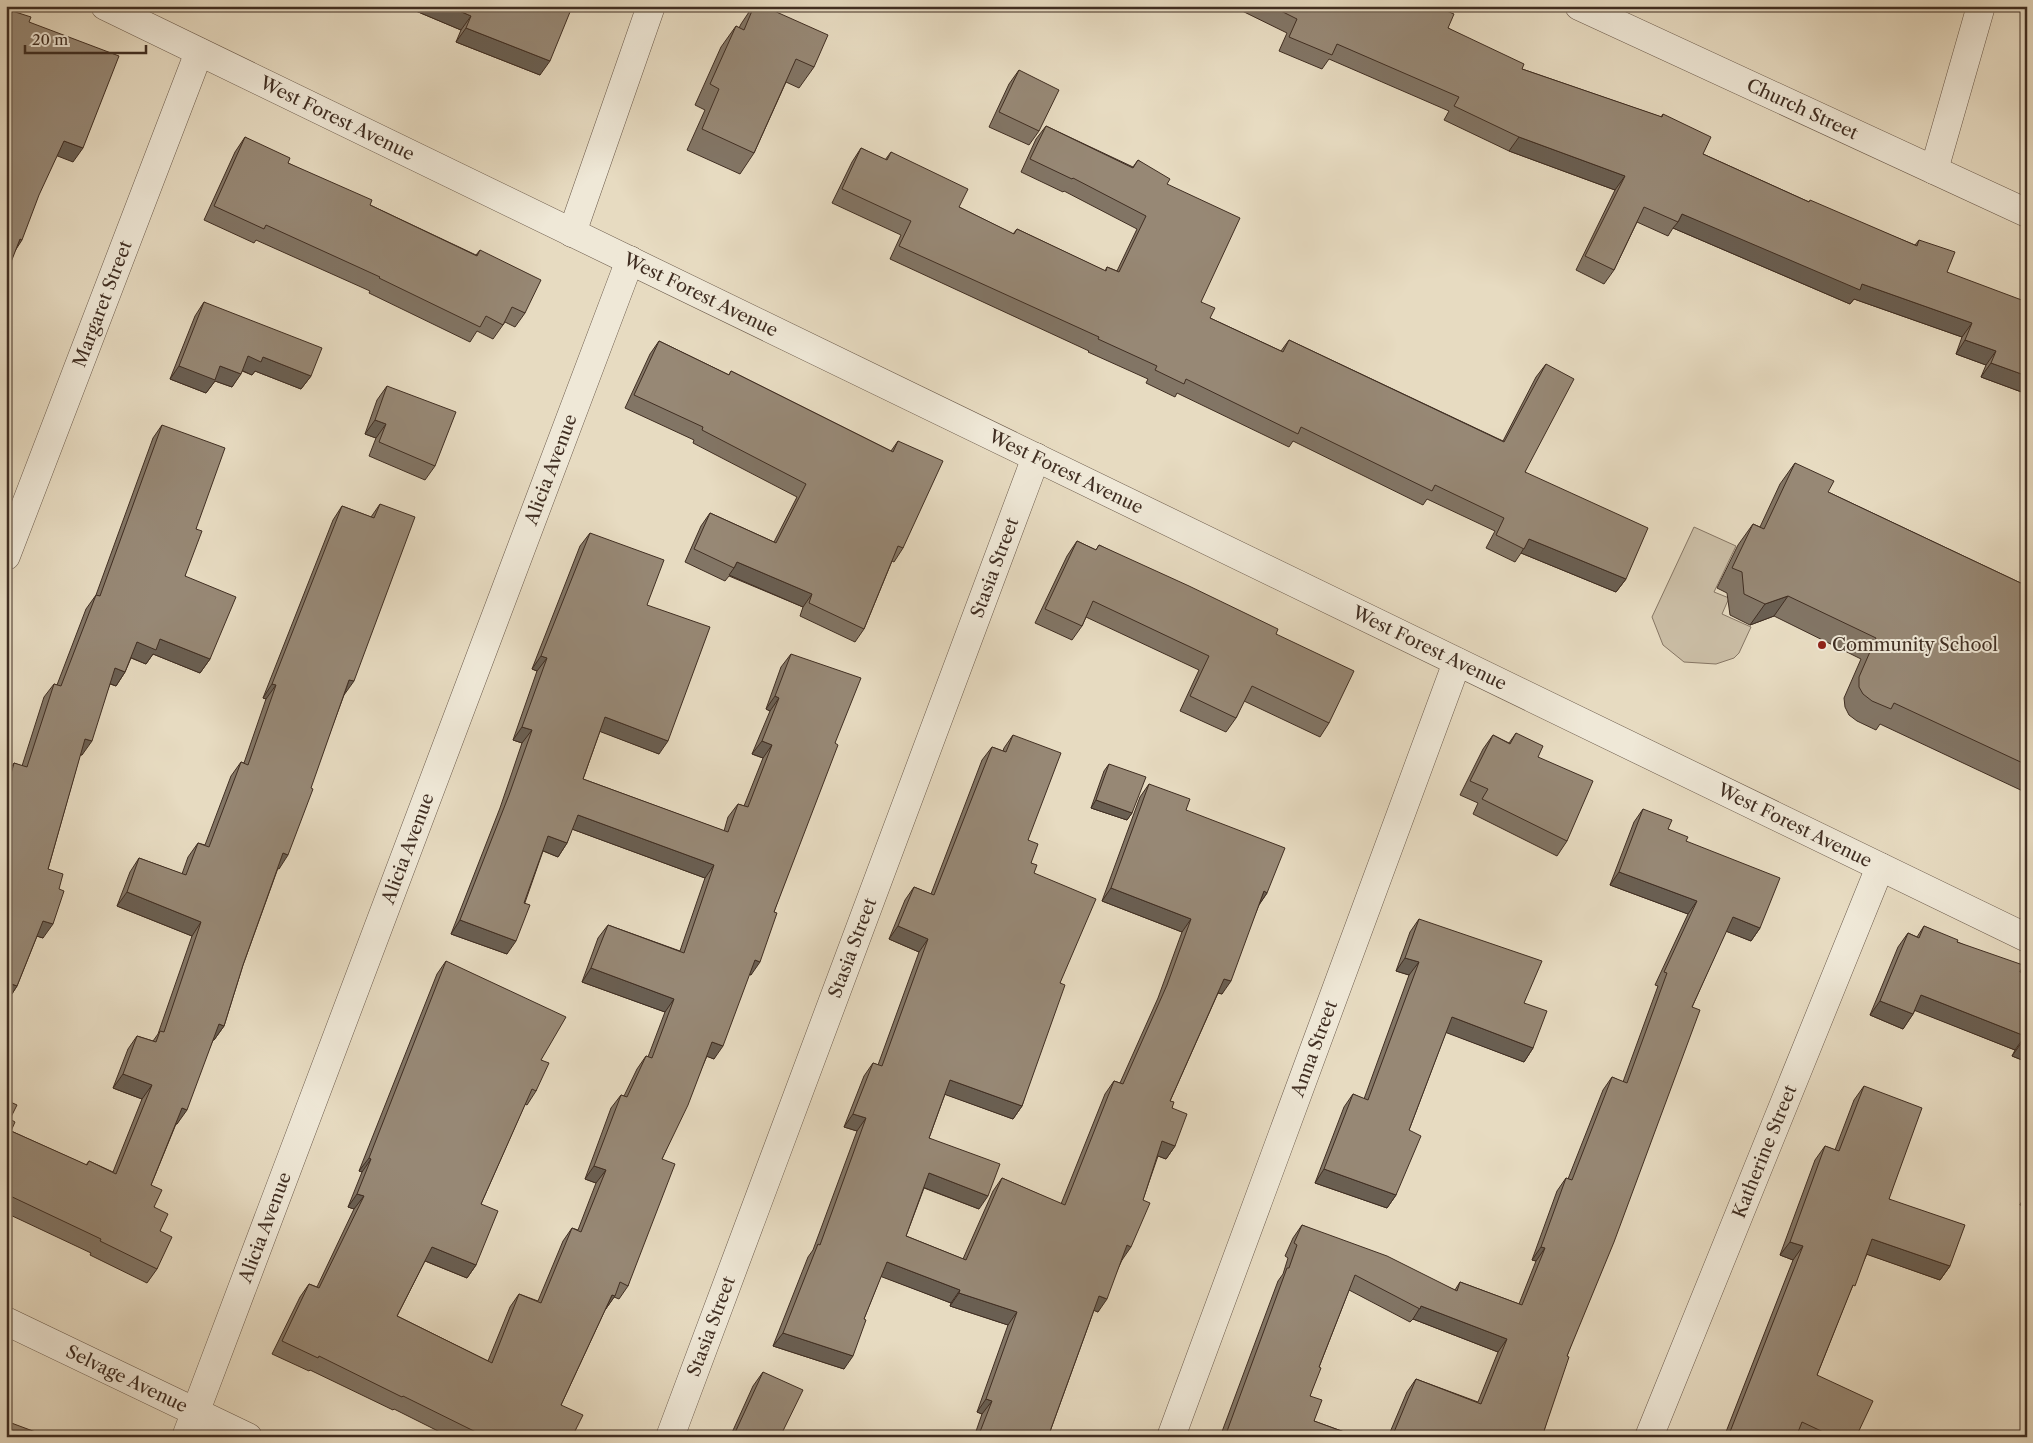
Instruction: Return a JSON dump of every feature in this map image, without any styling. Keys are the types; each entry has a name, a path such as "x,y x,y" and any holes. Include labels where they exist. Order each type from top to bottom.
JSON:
{"street":[{"name":"West Forest Avenue","path":"105,6 2027,938"},
{"path":"572,233 651,6"},
{"name":"Church Street","path":"1578,6 2027,213"},
{"path":"1934,170 1981,6"},
{"name":"Margaret Street","path":"6,556 200,52"},
{"name":"Alicia Avenue","path":"186,1437 630,260"},
{"name":"Stasia Street","path":"670,1437 1036,457"},
{"name":"Anna Street","path":"1170,1437 1457,662"},
{"name":"Katherine Street","path":"1649,1437 1880,867"},
{"name":"Selvage Avenue","path":"6,1321 248,1437"}],"shaded area":[{"path":"1694,527 1736,546 1714,592 1729,598 1722,614 1751,627 1739,653 1734,658 1716,664 1684,662 1663,645 1652,617"}],"building":[{"path":"448,6 556,6 570,12 550,61 466,28 471,16"},
{"path":"754,6 763,6 828,35 814,67 796,59 754,153 702,129 719,89 710,84 736,26 744,30"},
{"path":"1271,6 1398,6 1405,9 1406,6 1435,6 1454,14 1448,28 1524,64 1522,69 1662,117 1663,114 1711,137 1703,154 1809,202 1810,200 1917,246 1919,240 1955,252 1947,272 2027,302 2027,376 1991,363 1996,351 1965,340 1972,323 1862,284 1860,290 1682,214 1678,222 1644,207 1614,270 1585,256 1625,176 1519,137 1454,106 1459,97 1337,44 1332,55 1289,37 1297,19"},
{"path":"6,9 31,17 29,22 119,56 83,148 64,141 6,275"},
{"path":"1019,70 1059,90 1039,131 999,112"},
{"path":"1046,126 1133,168 1138,160 1170,179 1167,184 1240,218 1201,302 1215,308 1210,318 1283,352 1289,340 1504,442 1546,364 1574,379 1525,472 1648,528 1626,579 1529,539 1524,549 1496,535 1504,518 1435,485 1432,491 1301,427 1298,434 1186,379 1184,384 1155,370 1157,366 1098,339 1099,337 899,246 911,221 842,189 861,148 887,160 891,152 968,189 959,207 1014,234 1017,229 1106,271 1107,267 1119,272 1146,216 1073,178 1030,159"},
{"path":"245,137 290,158 288,163 372,200 370,205 477,256 480,250 541,280 525,313 512,307 503,325 486,316 480,327 380,277 266,225 264,229 214,206"},
{"path":"204,302 322,348 311,376 263,357 261,362 248,356 241,374 220,366 215,380 179,366"},
{"path":"659,341 729,375 731,371 893,452 898,441 943,461 903,548 898,546 864,629 809,603 812,594 737,562 734,568 694,549 710,513 776,543 806,484 702,430 703,427 634,395"},
{"path":"387,386 456,412 435,466 379,442 386,424 375,420"},
{"path":"162,425 225,448 196,529 202,531 185,576 236,597 210,659 160,639 156,650 137,642 125,672 115,668 92,741 85,739 48,869 63,874 59,889 64,891 53,924 43,921 17,986 6,982 6,792 14,763 27,767 54,684 61,686 96,595 100,596"},
{"path":"1795,463 1834,481 1828,492 2027,586 2027,765 1894,703 1891,709 1872,701 1863,694 1859,687 1859,677 1876,638 1788,596 1765,604 1744,594 1742,572 1732,568 1753,524 1764,529"},
{"path":"380,504 415,517 354,681 349,680 311,788 313,789 288,855 283,853 243,965 224,1026 219,1024 187,1110 182,1108 151,1185 162,1190 154,1207 168,1214 160,1231 172,1237 157,1269 100,1241 101,1239 6,1194 6,1100 17,1105 10,1119 15,1122 11,1131 87,1165 89,1161 116,1174 152,1085 123,1074 137,1036 156,1042 160,1031 164,1032 201,922 127,892 139,858 186,875 198,843 209,847 241,762 248,765 276,685 272,684 342,506 374,518"},
{"path":"590,533 664,560 647,605 710,627 668,741 605,717 583,779 728,832 738,804 748,807 772,745 762,741 779,698 775,696 791,654 861,678 835,743 838,745 774,912 777,913 760,962 755,960 723,1046 712,1042 688,1105 662,1159 675,1164 628,1286 620,1282 615,1296 612,1295 561,1405 583,1415 572,1437 486,1437 319,1356 318,1358 282,1341 309,1284 319,1288 364,1196 357,1194 371,1159 369,1158 446,961 566,1017 541,1060 549,1063 536,1091 532,1089 481,1204 498,1211 476,1265 432,1247 397,1316 492,1363 519,1294 541,1303 572,1228 581,1232 606,1170 594,1166 621,1095 627,1097 646,1056 652,1058 674,999 591,968 608,925 684,953 714,865 578,815 567,843 548,836 524,903 530,905 516,941 460,920 509,795 532,730 522,727 547,658 541,656"},
{"path":"1077,541 1096,550 1099,545 1189,586 1278,629 1276,634 1354,671 1329,723 1252,686 1236,718 1190,696 1209,656 1093,601 1082,626 1045,609"},
{"path":"1516,733 1543,746 1538,757 1593,781 1567,841 1482,799 1488,789 1470,781 1493,735 1510,744"},
{"path":"1013,735 1061,753 1028,840 1038,844 1031,863 1037,865 1034,873 1096,899 1060,983 1065,985 1022,1106 950,1080 929,1138 1000,1164 988,1196 929,1173 906,1236 966,1260 1002,1178 1065,1205 1114,1081 1123,1084 1167,985 1191,919 1111,888 1149,784 1190,799 1186,810 1285,848 1267,893 1264,891 1231,981 1224,979 1170,1101 1174,1102 1172,1108 1187,1114 1175,1146 1162,1141 1143,1200 1150,1203 1131,1247 1127,1245 1107,1299 1099,1296 1048,1437 978,1437 992,1401 986,1399 1017,1312 959,1293 960,1290 887,1262 864,1319 866,1320 853,1356 783,1333 818,1244 820,1245 866,1118 853,1114 873,1063 882,1066 928,939 898,926 914,887 934,895 992,747 1006,752"},
{"path":"1109,764 1146,777 1132,813 1096,800"},
{"path":"1643,809 1672,820 1668,829 1688,837 1686,841 1780,878 1760,928 1733,917 1692,1007 1700,1010 1614,1242 1567,1356 1569,1357 1542,1437 1392,1437 1416,1379 1481,1404 1507,1339 1421,1306 1420,1309 1355,1275 1319,1367 1321,1368 1310,1396 1322,1400 1314,1421 1358,1437 1223,1437 1224,1433 1226,1434 1287,1268 1289,1268 1297,1245 1294,1243 1302,1225 1387,1256 1457,1291 1460,1282 1522,1305 1545,1248 1541,1247 1566,1178 1572,1180 1612,1077 1627,1083 1667,973 1664,972 1697,901 1619,872"},
{"path":"1419,919 1542,961 1524,1003 1547,1011 1533,1048 1452,1017 1409,1130 1421,1136 1396,1195 1324,1169 1353,1094 1368,1100 1419,962 1405,958"},
{"path":"1924,926 1958,940 1957,942 2023,965 2020,972 2027,975 2027,1044 2022,1042 2025,1036 1921,995 1913,1014 1880,1001 1908,933 1919,938"},
{"path":"1864,1086 1922,1108 1889,1199 1965,1225 1950,1266 1872,1239 1855,1286 1853,1285 1817,1375 1873,1401 1856,1437 1834,1437 1802,1422 1796,1437 1728,1437 1803,1246 1790,1242 1825,1146 1839,1151"},
{"path":"763,1372 803,1390 780,1437 733,1437"},
{"path":"6,1421 49,1437 6,1437"}],"place":[{"name":"Community School","path":"1822,645"}]}
